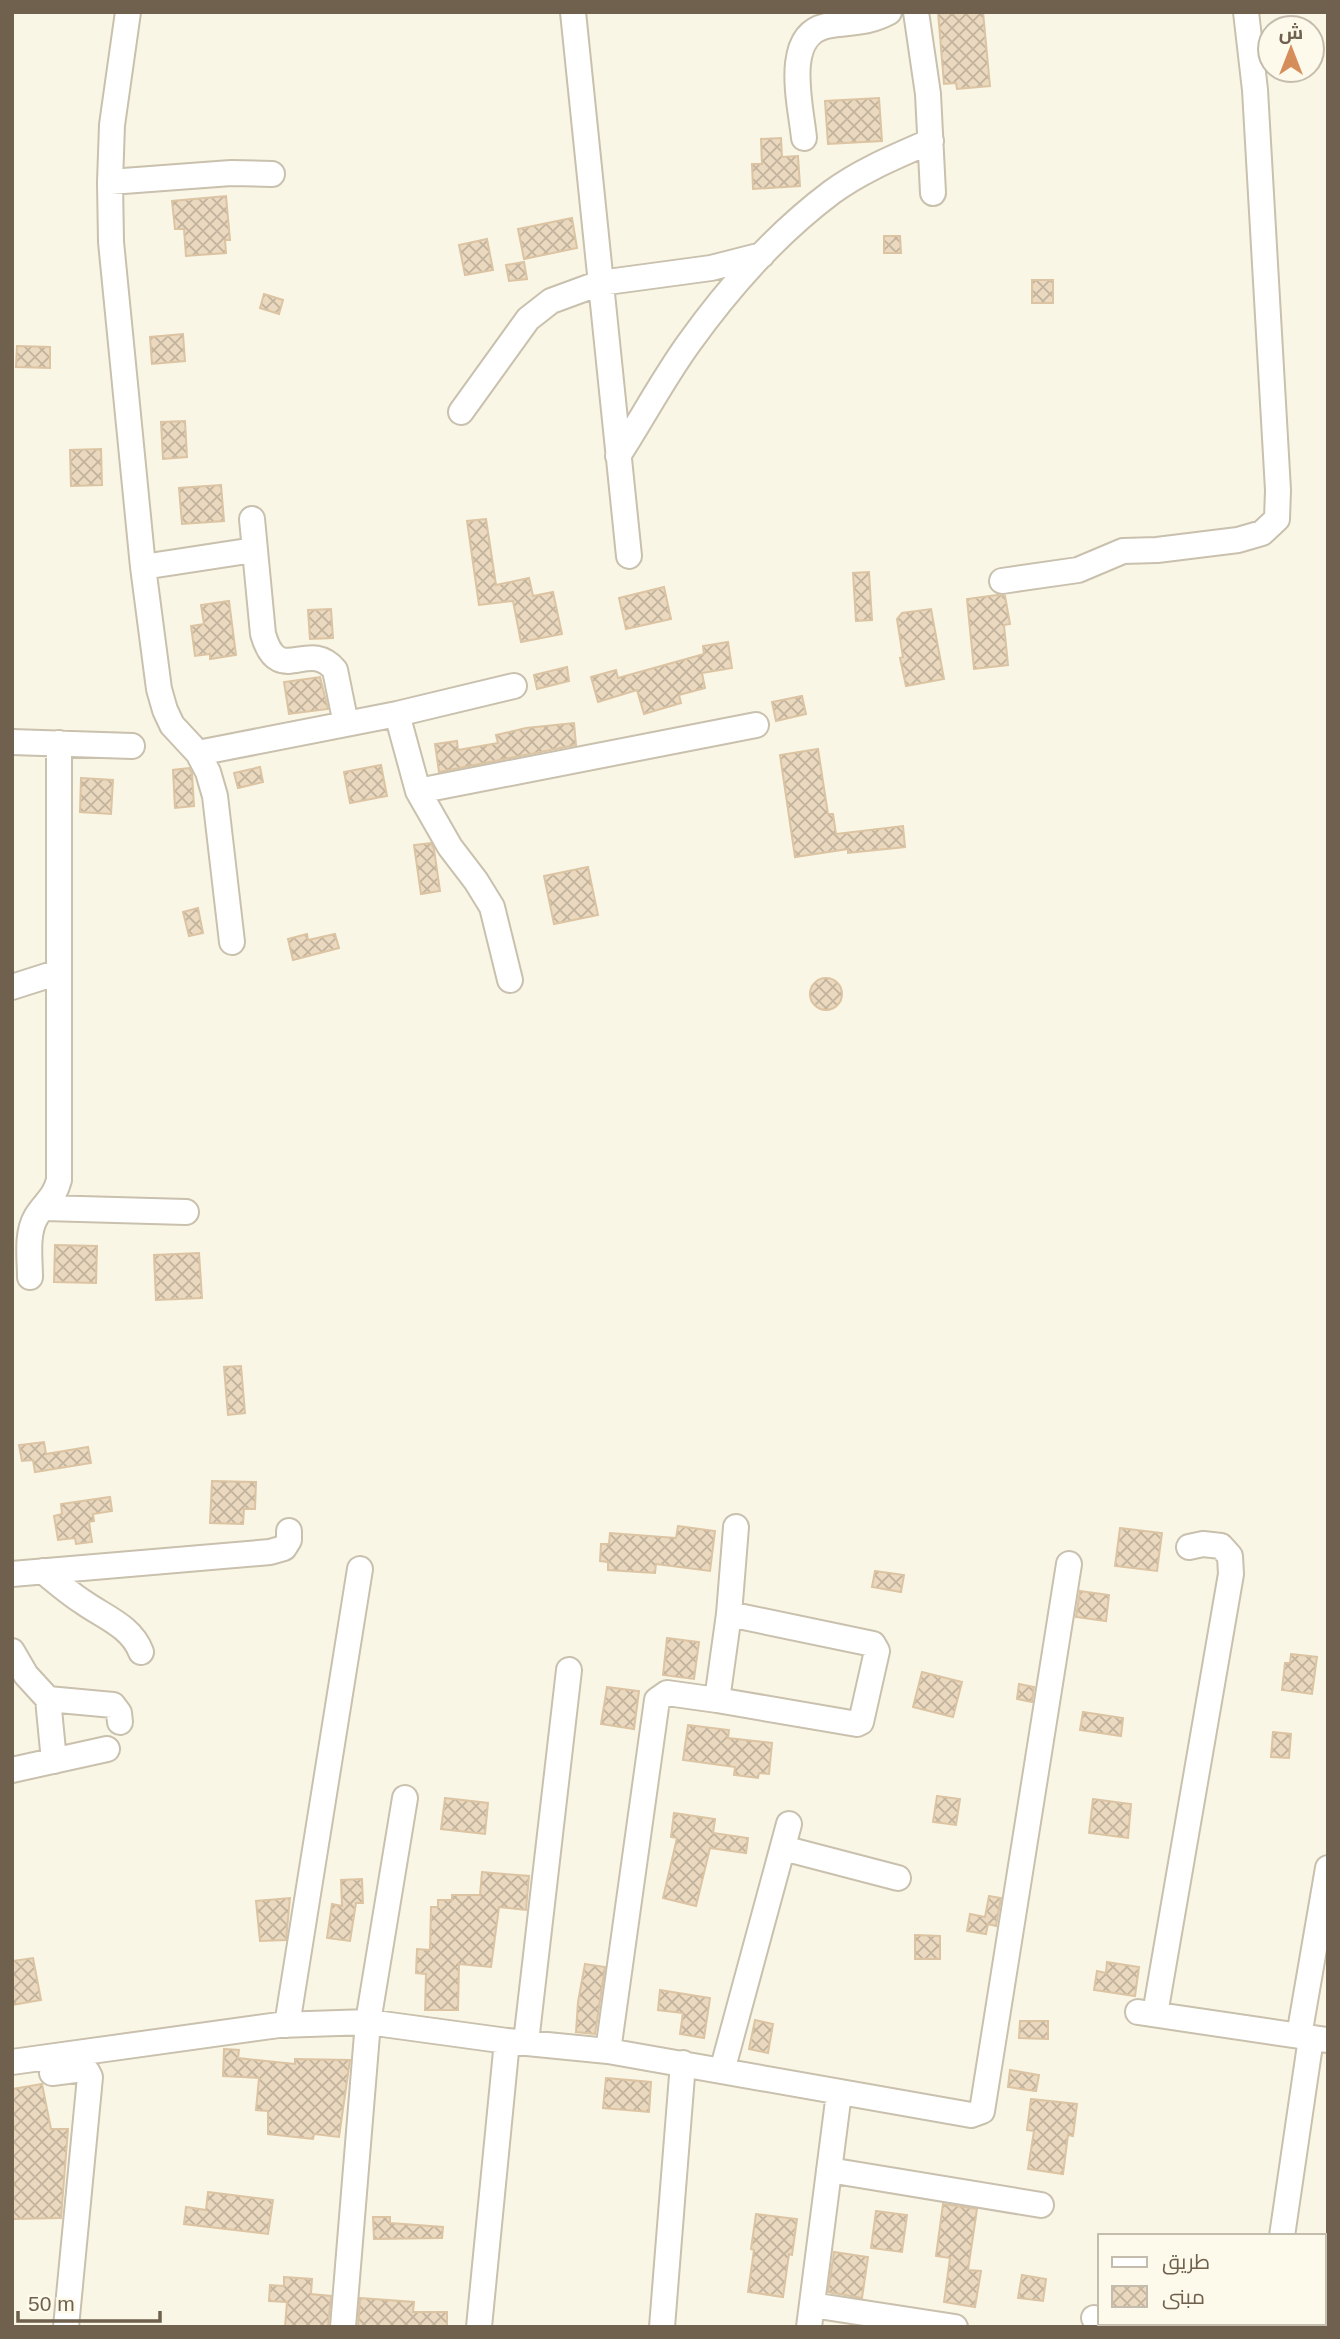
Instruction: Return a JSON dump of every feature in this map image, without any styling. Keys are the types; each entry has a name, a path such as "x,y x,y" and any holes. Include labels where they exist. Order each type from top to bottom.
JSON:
{"street":[{"path":"128,12 112,125 111,242 143,567 164,710 172,725 198,753 208,772 215,796 232,942"},
{"path":"573,12 629,556"},
{"path":"803,12 811,20 826,26"},
{"path":"916,12 928,94 933,193"},
{"path":"1002,581 1078,570 1123,551 1157,550 1238,540 1262,533 1277,519 1277,477 1255,104 1246,12"},
{"path":"804,138 797,57 804,40 826,26 849,25 882,14"},
{"path":"618,456 687,345 724,296 784,232 833,191 873,167 931,141"},
{"path":"110,182 231,173 272,174"},
{"path":"461,412 528,319 551,301 600,283 711,268 762,255"},
{"path":"252,519 263,634 267,648 272,657 279,660 322,659 330,664 335,670 346,724"},
{"path":"143,567 254,550"},
{"path":"198,753 397,714 514,686"},
{"path":"397,714 418,791 450,847 492,907 510,979"},
{"path":"418,791 756,725"},
{"path":"12,742 132,746"},
{"path":"30,1277 32,1228 39,1213 53,1196 59,1180 59,743"},
{"path":"12,988 59,972"},
{"path":"45,1208 186,1212"},
{"path":"718,1700 736,1527"},
{"path":"12,1574 270,1552 284,1548 289,1539 289,1531"},
{"path":"1189,1547 1203,1544 1222,1546 1230,1556 1231,1574 1147,2013 1313,2038"},
{"path":"12,2062 287,2025 368,2022 608,2051 971,2115 982,2111 1069,1564"},
{"path":"287,2025 360,1569"},
{"path":"43,1572 127,1631 137,1641 141,1652"},
{"path":"608,2051 657,1700 667,1693 857,1724 861,1722 877,1651 873,1644 729,1614"},
{"path":"12,1651 26,1675 48,1699 54,1760"},
{"path":"479,2327 569,1670"},
{"path":"48,1699 113,1705 119,1713 120,1722"},
{"path":"12,1770 107,1749"},
{"path":"343,2327 368,2022 405,1798"},
{"path":"723,2071 789,1824"},
{"path":"783,1849 898,1878"},
{"path":"1282,2234 1313,2038 1328,1868"},
{"path":"662,2327 683,2063"},
{"path":"12,2079 83,2068 90,2077 66,2327"},
{"path":"839,2093 810,2316 955,2327"},
{"path":"829,2170 1041,2205"}],"building":[{"path":"938,12 983,12 990,86 957,89 956,83 944,84"},
{"path":"879,98 882,141 828,144 825,101"},
{"path":"781,138 782,157 798,156 800,186 753,189 752,164 762,164 761,139"},
{"path":"226,196 230,240 225,240 226,253 186,256 184,229 175,229 172,201"},
{"path":"572,218 577,248 524,259 518,229"},
{"path":"884,236 900,236 901,253 884,253"},
{"path":"487,239 493,270 465,275 459,245"},
{"path":"524,262 527,279 509,281 506,265"},
{"path":"1032,280 1053,280 1053,303 1032,303"},
{"path":"264,294 283,300 279,314 260,308"},
{"path":"183,334 185,361 152,364 150,337"},
{"path":"17,346 50,347 50,368 16,367"},
{"path":"185,421 187,457 163,459 161,422"},
{"path":"101,449 102,485 71,486 70,450"},
{"path":"221,485 224,521 182,524 179,488"},
{"path":"486,519 496,585 529,578 533,596 553,592 562,634 521,642 513,601 479,605 467,521"},
{"path":"869,572 872,620 856,621 853,573"},
{"path":"664,587 671,619 626,629 619,598"},
{"path":"1005,596 1010,624 1004,625 1008,665 974,669 967,599"},
{"path":"229,601 236,655 210,659 210,654 195,656 191,626 204,624 201,605"},
{"path":"331,609 333,638 310,639 308,610"},
{"path":"931,609 944,679 906,686 900,658 903,657 897,619 902,613"},
{"path":"728,642 732,668 702,673 705,688 679,695 681,703 644,714 637,690 598,702 591,677 616,670 618,678 704,654 703,646"},
{"path":"567,667 569,681 537,689 534,675"},
{"path":"320,677 328,709 289,714 284,682"},
{"path":"802,696 806,714 776,721 772,702"},
{"path":"574,723 576,745 439,772 435,744 457,741 458,750 498,743 496,735 526,728"},
{"path":"818,749 828,814 833,814 836,834 903,826 905,847 848,853 848,849 795,857 780,755"},
{"path":"381,765 387,796 350,803 344,772"},
{"path":"260,767 263,782 238,788 234,773"},
{"path":"189,768 192,773 194,806 175,808 173,770"},
{"path":"81,778 113,780 111,814 80,812"},
{"path":"431,843 440,891 421,894 414,845"},
{"path":"588,867 598,915 554,924 544,876"},
{"path":"198,908 203,933 189,936 183,912"},
{"path":"307,934 308,940 335,934 339,948 293,960 288,939"},
{"path":"826,978 838,982 842,994 838,1006 826,1010 814,1006 810,994 814,982"},
{"path":"55,1245 97,1246 96,1283 54,1282"},
{"path":"199,1253 202,1298 156,1300 154,1255"},
{"path":"241,1366 245,1413 228,1415 224,1367"},
{"path":"44,1442 46,1454 88,1447 91,1463 35,1472 33,1460 22,1461 19,1445"},
{"path":"212,1481 256,1482 255,1509 244,1509 243,1524 210,1523"},
{"path":"110,1497 112,1511 93,1514 94,1521 89,1522 92,1542 76,1544 75,1538 58,1540 54,1516 62,1514 61,1504"},
{"path":"678,1526 715,1531 710,1571 656,1564 655,1573 608,1570 608,1562 600,1561 601,1544 609,1544 610,1533 676,1538"},
{"path":"1120,1528 1162,1533 1157,1571 1115,1566"},
{"path":"875,1571 904,1575 901,1592 872,1587"},
{"path":"1080,1591 1109,1595 1106,1621 1076,1617"},
{"path":"667,1638 699,1642 694,1679 663,1675"},
{"path":"1291,1654 1317,1657 1312,1694 1282,1690 1285,1663 1290,1663"},
{"path":"922,1672 962,1682 953,1717 913,1707"},
{"path":"1019,1684 1034,1687 1032,1702 1017,1699"},
{"path":"607,1687 639,1691 634,1729 601,1724"},
{"path":"1083,1712 1123,1718 1121,1736 1080,1730"},
{"path":"688,1725 729,1730 728,1738 772,1743 769,1774 759,1773 758,1778 734,1775 735,1767 683,1760"},
{"path":"1273,1732 1291,1734 1289,1758 1271,1757"},
{"path":"937,1796 960,1799 956,1825 933,1822"},
{"path":"445,1798 488,1803 485,1834 441,1829"},
{"path":"1093,1799 1131,1804 1128,1838 1089,1833"},
{"path":"674,1813 715,1819 713,1833 748,1838 746,1853 710,1848 696,1906 663,1898 677,1838 671,1837"},
{"path":"482,1872 529,1876 526,1910 499,1907 491,1967 459,1964 458,2010 425,2010 426,1974 416,1973 417,1949 430,1950 431,1907 438,1907 438,1900 452,1900 452,1895 480,1895"},
{"path":"362,1879 363,1903 356,1903 350,1941 327,1938 332,1904 342,1906 341,1880"},
{"path":"989,1896 1001,1898 996,1926 988,1924 986,1934 967,1931 970,1914 985,1917"},
{"path":"290,1898 286,1940 260,1941 256,1901"},
{"path":"915,1935 940,1936 940,1959 915,1959"},
{"path":"33,1958 41,2000 12,2005 12,1961"},
{"path":"1107,1962 1139,1967 1135,1996 1094,1990 1097,1971 1106,1973"},
{"path":"585,1964 605,1967 595,2034 576,2032"},
{"path":"660,1990 710,1998 704,2038 680,2034 683,2013 658,2010"},
{"path":"755,2020 773,2024 768,2053 749,2049"},
{"path":"1020,2021 1048,2021 1048,2039 1019,2038"},
{"path":"224,2049 239,2050 238,2058 295,2064 295,2059 350,2060 339,2137 314,2134 313,2139 268,2134 268,2111 256,2110 259,2078 223,2076"},
{"path":"1010,2070 1039,2075 1036,2091 1008,2087"},
{"path":"606,2078 651,2082 649,2112 603,2108"},
{"path":"42,2084 51,2129 68,2129 61,2218 13,2219 12,2089"},
{"path":"1031,2099 1077,2104 1073,2136 1068,2135 1063,2174 1028,2169 1034,2131 1027,2130"},
{"path":"208,2192 273,2200 268,2234 184,2224 186,2207 206,2210"},
{"path":"943,2204 977,2209 968,2270 981,2271 975,2307 944,2302 950,2258 936,2256"},
{"path":"876,2211 907,2215 902,2252 871,2248"},
{"path":"756,2214 797,2219 783,2297 748,2292"},
{"path":"373,2217 390,2217 390,2223 443,2227 442,2238 374,2239"},
{"path":"834,2252 868,2257 862,2298 828,2292"},
{"path":"1022,2275 1046,2279 1043,2301 1018,2298"},
{"path":"284,2277 312,2279 311,2294 331,2296 328,2327 285,2327 287,2302 269,2301 270,2285 284,2286"},
{"path":"360,2298 414,2302 413,2312 447,2312 447,2327 358,2327"}]}
